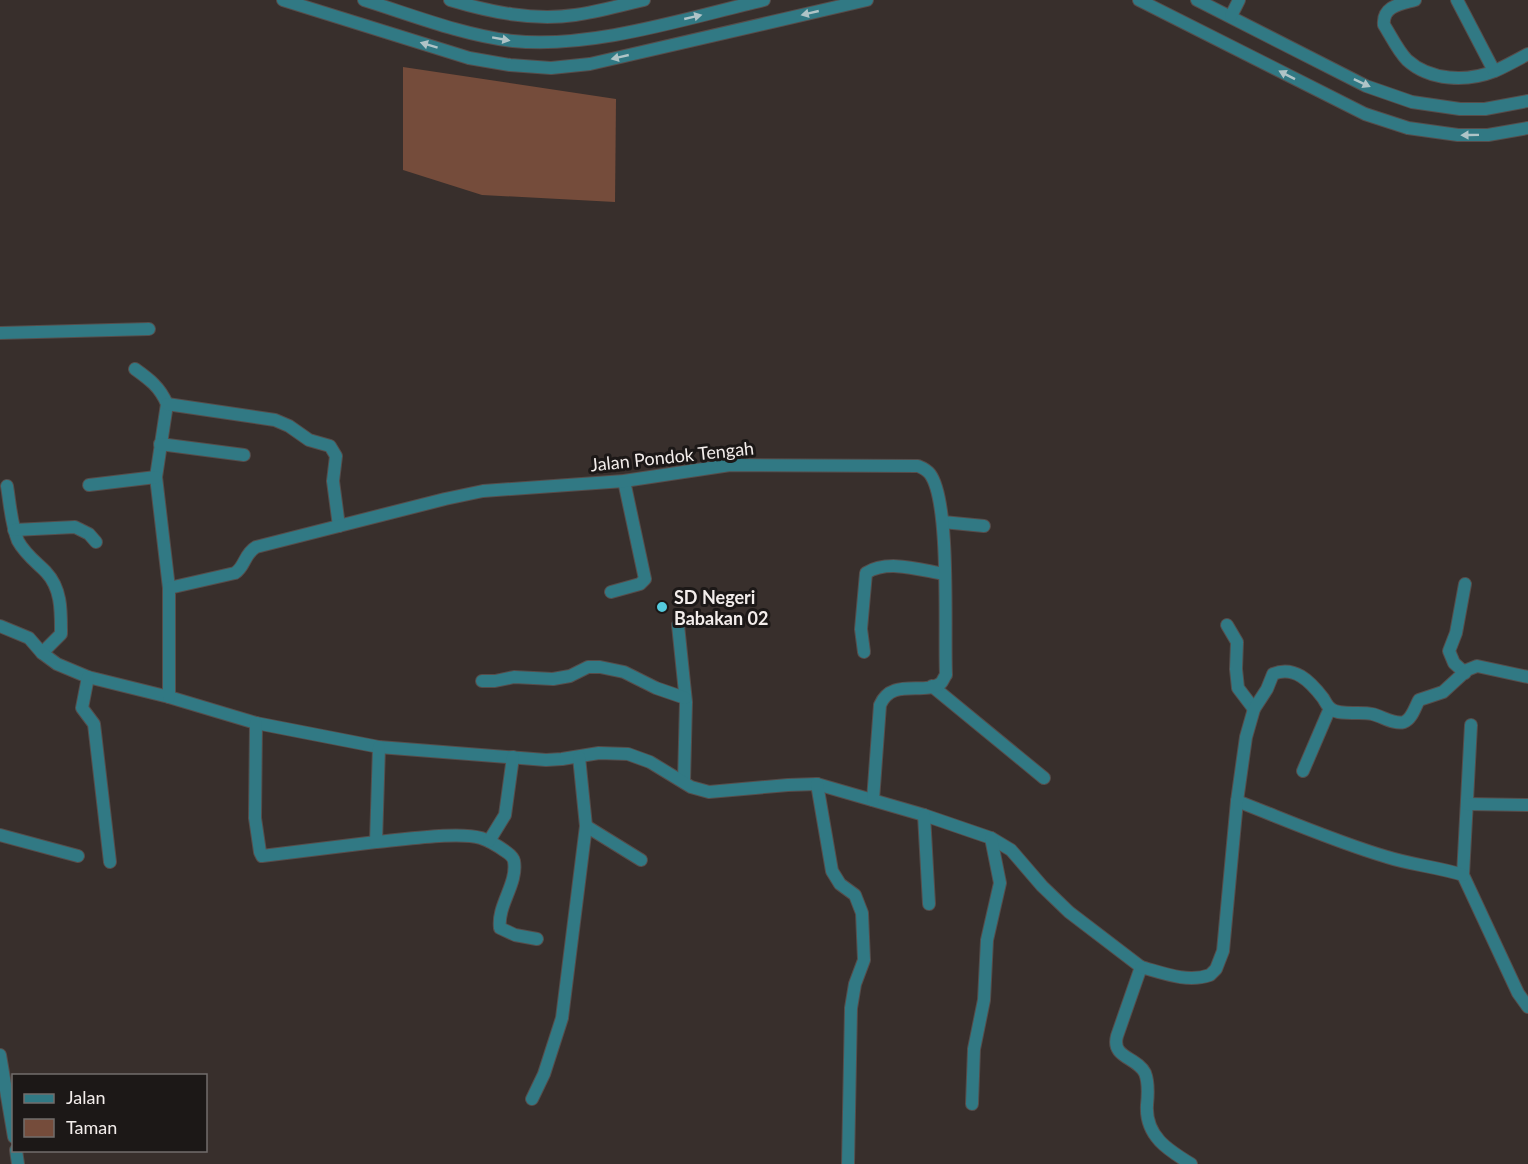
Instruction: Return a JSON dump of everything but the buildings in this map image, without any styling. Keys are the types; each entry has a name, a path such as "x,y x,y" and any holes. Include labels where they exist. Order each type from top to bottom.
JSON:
{"street":[{"path":"283,0 469,58 510,65 551,68 590,64 867,0"},
{"path":"364,0 473,34 513,41 552,43 589,39 764,0"},
{"path":"450,0 498,12 548,17 573,16 636,1"},
{"path":"1139,0 1365,114 1408,128 1458,135 1488,135 1528,128"},
{"path":"1197,0 1366,86 1412,102 1460,109 1485,109 1528,101"},
{"path":"1231,16 1239,0"},
{"path":"1415,0 1392,7 1386,11 1383,19 1384,25 1407,59 1425,72 1454,78 1494,71 1528,54"},
{"path":"1457,0 1494,71"},
{"path":"0,333 149,329"},
{"path":"135,369 153,382 167,404 156,477 169,588 169,697"},
{"path":"167,404 275,420 289,426 309,440 330,446 336,456 333,481 339,526"},
{"path":"160,444 244,455"},
{"name":"Jalan Pondok Tengah","path":"169,588 235,573 242,567 246,555 256,548 483,491 624,481 730,465 918,466 925,469 934,482 943,522 946,675 941,683 932,686"},
{"path":"89,485 156,477"},
{"path":"611,592 640,584 645,579 624,481"},
{"path":"7,486 14,530 24,550 47,573 58,591 61,634 42,653"},
{"path":"943,522 984,526"},
{"path":"14,530 75,526 89,534 96,543"},
{"path":"864,652 861,629 866,573 872,569 895,566 944,574"},
{"path":"1465,584 1456,633 1449,651 1454,663 1465,673"},
{"path":"678,625 685,698 684,782"},
{"path":"1227,625 1237,642 1238,688 1254,710"},
{"path":"0,626 29,638 42,653 57,664 88,676 256,723 379,747 546,760 599,753 628,754 650,762 700,790 720,792 754,787 817,784 924,815 991,838 1011,850 1042,886 1069,912 1141,968 1180,978 1210,975 1216,969 1223,951 1237,801 1246,736 1254,710 1273,674 1280,671 1291,671 1302,676 1323,697 1330,708 1338,712 1370,713 1397,722 1404,722 1411,718 1419,700 1443,692 1467,670 1477,666 1528,677"},
{"path":"482,681 514,677 553,679 570,676 588,668 600,667 624,672 656,688 685,698"},
{"path":"88,676 82,708 94,724 110,862"},
{"path":"873,800 880,705 883,696 893,691 932,686 1044,778"},
{"path":"1303,771 1330,708"},
{"path":"256,723 255,818 262,856 376,842 479,837 512,856 514,860 513,879 499,919 500,928 515,935 537,939"},
{"path":"1471,725 1463,875 1518,993 1528,1007"},
{"path":"376,842 379,747"},
{"path":"489,841 505,815 513,757"},
{"path":"532,1099 544,1074 562,1018 586,826 579,757"},
{"path":"817,784 832,871 840,884 855,895 862,913 864,960 855,984 852,1008 848,1164"},
{"path":"1237,801 1358,848 1389,858 1444,868 1463,875"},
{"path":"1467,804 1528,805"},
{"path":"924,815 929,904"},
{"path":"586,826 641,860"},
{"path":"0,834 78,856"},
{"path":"972,1104 974,1049 984,1000 987,940 1000,883 991,838"},
{"path":"1141,968 1117,1036 1116,1047 1118,1052 1142,1069 1146,1075 1148,1123 1153,1133 1170,1151 1191,1164"},
{"path":"0,1055 12,1125"}],"green space":[{"path":"403,67 616,99 615,202 482,195 403,170"}],"place":[{"name":"SD Negeri Babakan 02","path":"662,607"}]}
